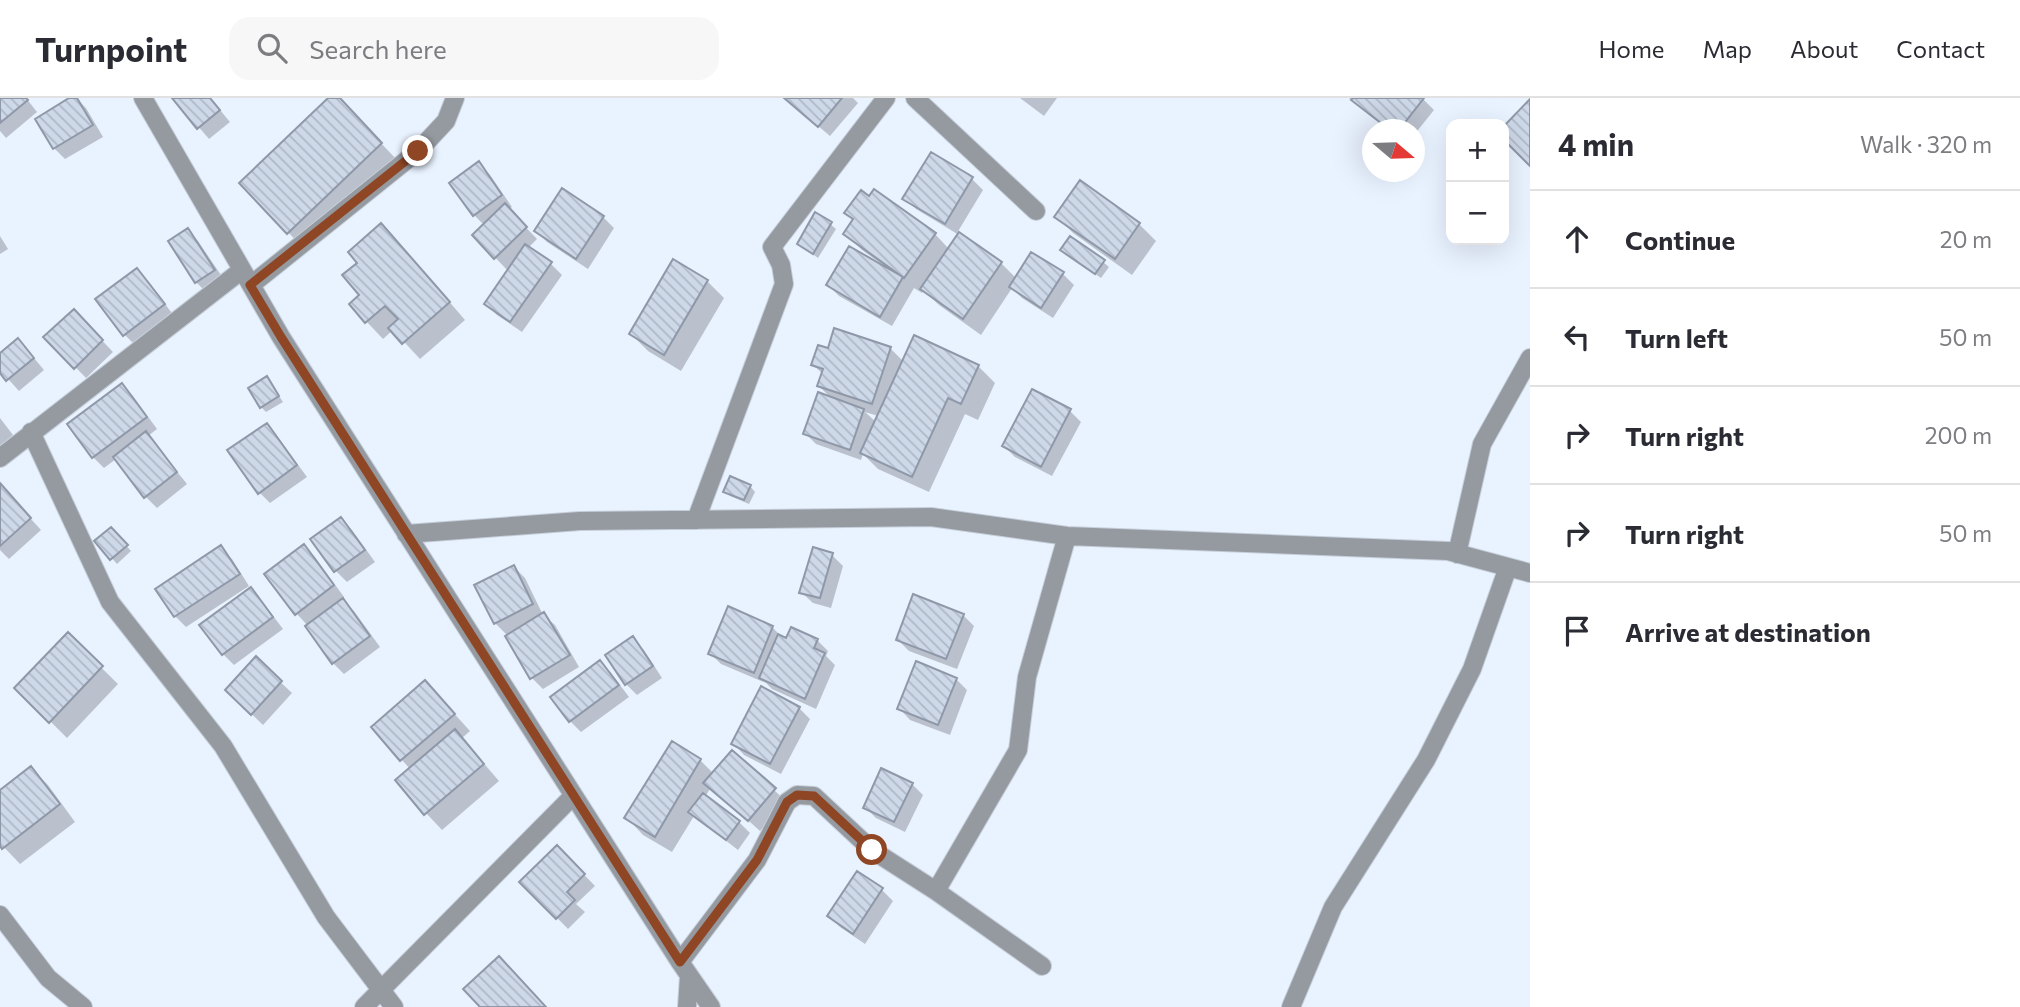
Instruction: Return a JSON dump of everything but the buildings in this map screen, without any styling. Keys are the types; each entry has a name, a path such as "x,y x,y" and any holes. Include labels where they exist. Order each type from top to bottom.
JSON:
{"street":[{"path":"143,98 281,337 573,796 711,1007"},
{"path":"696,520 784,284 781,265 772,247 886,98"},
{"path":"915,98 1036,211"},
{"path":"0,458 31,432 418,151 446,121 458,99"},
{"path":"1457,554 1482,444 1530,358"},
{"path":"31,432 110,602 223,746 326,918 394,1007"},
{"path":"406,534 580,521 931,517 1067,536 1448,551 1530,573"},
{"path":"936,891 1018,750 1027,677 1067,536"},
{"path":"1291,1007 1333,907 1426,760 1466,681 1508,567"},
{"path":"687,1007 685,969 757,860 787,802 797,795 814,796 872,850 936,891 1042,966"},
{"path":"364,1007 573,796"},
{"path":"0,915 48,978 83,1007"}],"route":[{"path":"418,151 250,285 680,962 757,860 787,802 797,795 814,796 872,850"}]}
